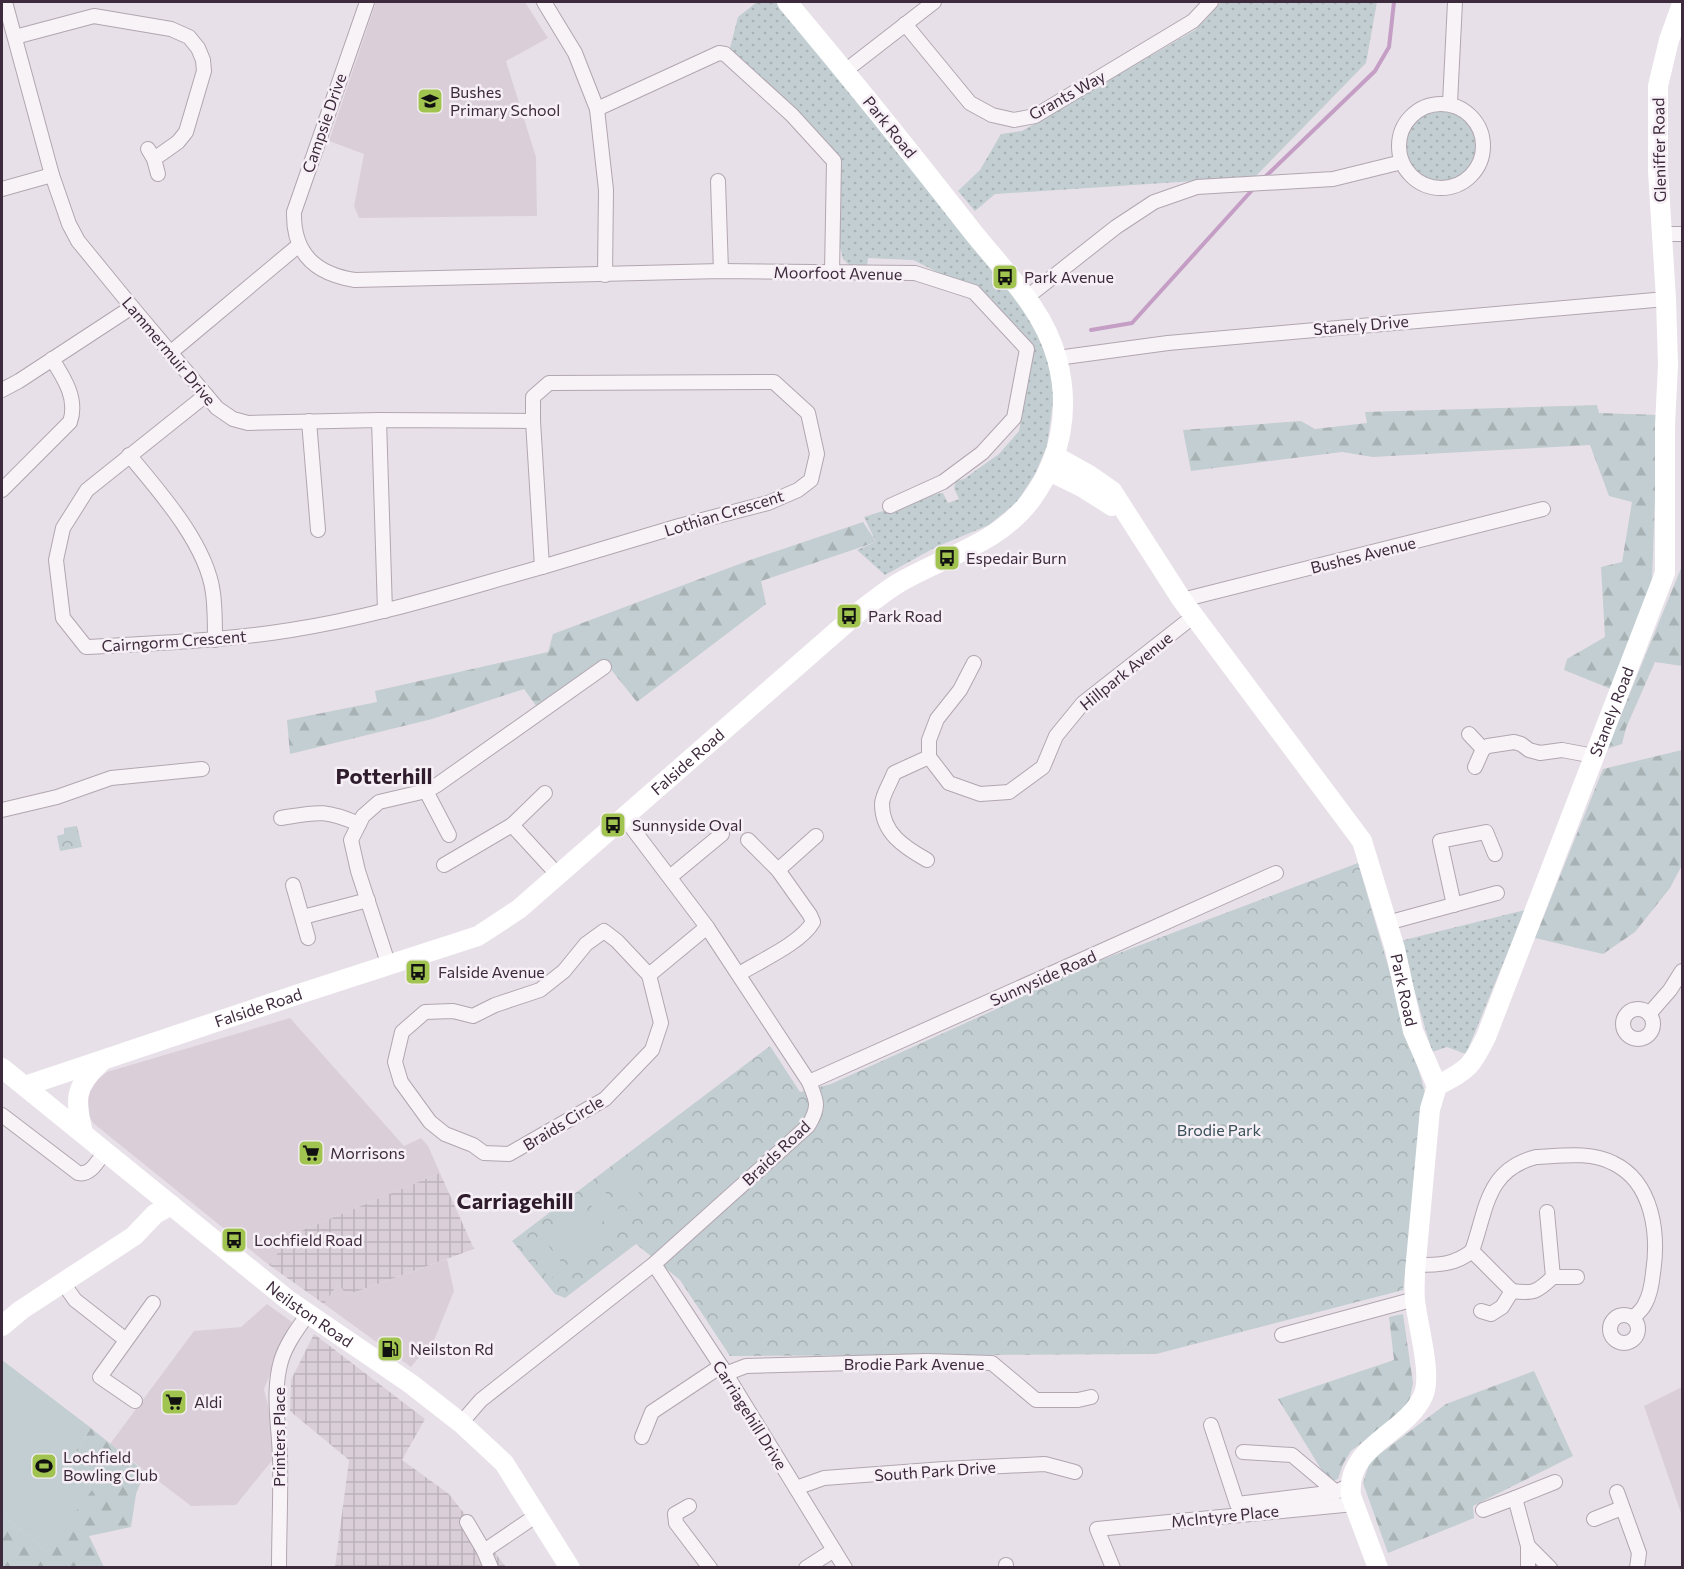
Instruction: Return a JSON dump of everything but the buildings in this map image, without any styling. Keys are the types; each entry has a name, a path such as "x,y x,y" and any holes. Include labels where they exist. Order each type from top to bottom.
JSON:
{"street":[{"name":"Lammermuir Drive","path":"4,2 62,208 78,241 206,395 225,414 242,422 533,421"},
{"name":"Campsie Drive","path":"299,245 294,227 294,212 367,2"},
{"name":"Park Road","path":"787,2 1026,298 1050,338 1064,390 1064,416 1052,463 1089,475 1112,491 1188,608 1362,841 1387,923 1413,1031 1437,1086"},
{"path":"845,71 934,2"},
{"name":"Grants Way","path":"905,24 970,103 992,115 1014,120 1025,119 1055,104 1193,21 1211,2"},
{"path":"1450,103 1455,2"},
{"path":"551,4 575,53 597,109 606,190 605,274"},
{"name":"Gleniffer Road","path":"1666,299 1658,171 1658,86 1665,51 1683,4"},
{"path":"15,37 94,16 171,29 189,37 198,48 203,60 204,71 186,132 178,142 151,154 158,174"},
{"path":"597,109 719,53 725,54 792,115 834,161 832,273"},
{"path":"1450,103 1466,111 1483,134 1484,149 1481,163 1473,175 1462,184 1448,188 1434,188 1420,183 1409,174 1402,162 1399,149 1400,135 1406,123 1415,113 1427,106 1450,103"},
{"path":"1026,298 1116,227 1154,202 1197,187 1334,179 1402,162"},
{"path":"2,189 52,175"},
{"path":"718,181 721,271"},
{"path":"1662,234 1683,234"},
{"path":"170,352 299,245"},
{"name":"Moorfoot Avenue","path":"299,245 315,265 326,272 355,280 721,271 915,273 974,292 1027,349 1014,418 982,453 944,482 890,506"},
{"name":"Stanely Drive","path":"1057,358 1168,343 1666,299"},
{"name":"Stanely Road","path":"1437,1086 1464,1072 1472,1064 1486,1037 1665,573 1665,425 1675,365 1666,299"},
{"path":"2,390 132,307"},
{"path":"2,490 70,422 73,414 71,395 52,359"},
{"name":"Lothian Crescent","path":"549,382 774,382 808,413 817,453 811,480 798,490 768,503 679,526 543,567 533,421 534,397 549,382"},
{"name":"Cairngorm Crescent","path":"206,395 87,490 63,528 56,560 63,618 86,647 215,640 292,630 385,611 543,567"},
{"path":"379,420 385,611"},
{"path":"309,421 318,530"},
{"path":"129,455 163,495 200,551 213,592 215,640"},
{"name":"Falside Road","path":"25,1086 478,936 519,909 623,816 868,605 898,584 993,536 1017,516 1033,498 1052,463"},
{"name":"Bushes Avenue","path":"1188,608 1543,509"},
{"name":"Hillpark Avenue","path":"929,757 949,783 980,794 1009,792 1043,767 1056,736 1083,703 1188,608"},
{"path":"927,860 902,845 887,827 881,802 894,773 929,757 929,740 937,719 960,690 974,663"},
{"path":"389,966 351,840 363,816 379,802 426,790 519,729 604,668"},
{"path":"1469,734 1483,749"},
{"path":"1475,767 1483,749 1488,746 1514,742 1540,753 1562,750 1594,756"},
{"path":"2,810 57,797 111,777 202,769"},
{"path":"426,790 448,835"},
{"path":"444,865 512,825 545,793"},
{"path":"281,819 316,812 334,813 359,824"},
{"name":"Braids Road","path":"461,1423 481,1400 654,1264 808,1126 815,1115 818,1102 809,1082 707,927 623,816"},
{"path":"512,825 557,874"},
{"path":"1454,905 1440,841 1486,832 1495,854"},
{"path":"670,877 722,834"},
{"path":"778,870 816,836"},
{"path":"739,974 789,944 808,930 813,922 778,870 748,840"},
{"name":"Sunnyside Road","path":"809,1082 1276,873"},
{"path":"293,885 308,938"},
{"path":"1387,923 1497,893"},
{"path":"303,917 368,900"},
{"path":"649,975 707,927"},
{"name":"Braids Circle","path":"604,931 617,941 649,975 661,1023 652,1050 605,1099 509,1155 484,1153 473,1145 445,1134 430,1122 401,1082 395,1062 402,1032 425,1012 453,1011 473,1016 495,1005 540,990 564,971 586,944 604,931"},
{"path":"1649,1014 1683,971"},
{"name":"Falside Road","path":"83,1133 78,1109 79,1089 89,1073 105,1059"},
{"name":"Neilston Road","path":"2,1068 106,1150 288,1300 411,1384 461,1423 504,1463 570,1568"},
{"path":"1347,1494 1354,1470 1363,1455 1413,1413 1425,1394 1426,1372 1415,1299 1416,1266 1430,1109 1437,1086"},
{"path":"2,1115 78,1173 90,1172 106,1150"},
{"path":"1416,1266 1442,1265 1462,1259 1472,1251 1496,1182 1508,1169 1536,1157 1590,1156 1615,1164 1637,1183 1646,1198 1656,1234 1651,1286 1645,1305 1633,1318"},
{"path":"2,1326 21,1310 134,1236 155,1214 171,1205"},
{"path":"1547,1212 1553,1277"},
{"path":"1472,1251 1512,1291 1529,1294 1539,1290 1553,1277 1577,1277"},
{"name":"Carriagehill Drive","path":"654,1264 723,1370 845,1568"},
{"path":"63,1283 75,1300 126,1340"},
{"path":"1481,1311 1491,1314 1502,1307 1512,1291"},
{"path":"1282,1335 1415,1299"},
{"path":"135,1401 100,1377 153,1304"},
{"name":"Printers Place","path":"279,1568 280,1459 277,1396 279,1373 281,1360 294,1333 308,1314"},
{"name":"Brodie Park Avenue","path":"642,1437 652,1412 723,1370 746,1366 927,1361 992,1363 1036,1400 1078,1400 1091,1397"},
{"path":"1210,1425 1237,1504 1347,1494"},
{"path":"1243,1452 1292,1455 1347,1494 1378,1568"},
{"name":"South Park Drive","path":"796,1488 824,1478 944,1469 1045,1464 1075,1472"},
{"path":"1483,1510 1555,1482"},
{"path":"1617,1492 1639,1553 1637,1568"},
{"name":"McIntyre Place","path":"1113,1568 1097,1529 1347,1494"},
{"path":"1515,1498 1528,1546 1528,1568"},
{"path":"689,1506 675,1514 676,1523 710,1568"},
{"path":"1594,1519 1622,1508"},
{"path":"484,1551 537,1515"},
{"path":"467,1522 491,1568"},
{"path":"1528,1546 1550,1568"},
{"path":"806,1568 834,1550"}],"shaded area":[{"name":"Bushes Primary School","path":"376,2 525,2 548,38 506,61 536,157 537,216 359,218 354,206 364,154 329,141"},
{"path":"290,1018 404,1146 421,1138 428,1146 440,1173 291,1235 269,1265 93,1123 83,1105 86,1089 107,1072"},
{"path":"440,1173 474,1249 347,1295 338,1284 324,1304 269,1265 291,1235"},
{"path":"447,1259 454,1291 435,1338 411,1367 324,1304 338,1284 347,1295"},
{"path":"267,1304 292,1322 264,1389 279,1452 236,1505 191,1506 110,1444 194,1331 241,1327"},
{"path":"314,1334 425,1419 402,1460 449,1494 506,1567 335,1567 349,1460 290,1411 291,1380"},
{"path":"1682,1387 1682,1516 1644,1406"}],"green space":[{"path":"757,2 778,2 1040,329 1055,387 1047,446 1035,474 1017,502 989,525 936,547 885,575 857,550 876,542 864,517 940,493 943,493 948,503 959,499 954,488 956,481 964,479 999,454 1019,431 1033,353 991,298 913,260 868,258 867,266 851,267 843,259 840,246 839,156 730,48 738,17"},
{"path":"1221,2 1377,2 1366,63 1255,177 995,194 975,211 958,191 980,170 1001,134 1022,131 1195,30"},
{"path":"1449,109 1468,119 1476,131 1478,145 1476,159 1468,171 1456,179 1435,181 1416,171 1408,159 1406,138 1416,119 1428,111"},
{"path":"1597,405 1599,413 1658,415 1652,581 1611,689 1564,670 1567,659 1605,637 1601,567 1622,562 1632,502 1609,496 1590,445 1373,457 1342,452 1191,471 1183,430 1301,421 1315,429 1367,423 1365,412"},
{"path":"863,522 876,542 761,581 766,604 637,702 605,662 537,707 524,689 432,719 290,754 287,720 377,702 375,691 548,652 553,634 750,560"},
{"path":"1682,566 1682,666 1655,662 1626,728 1622,744 1607,749"},
{"path":"1682,750 1682,865 1670,888 1635,932 1603,954 1535,938 1603,769"},
{"path":"77,826 82,847 60,851 57,836 64,834 64,828"},
{"name":"Brodie Park","path":"1358,863 1425,1092 1403,1290 1156,1354 730,1356 680,1280 636,1244 565,1298 555,1294 512,1241 770,1046 800,1092 831,1084 1003,1006 1074,970"},
{"path":"1525,910 1466,1054 1447,1047 1432,1052 1400,941"},
{"path":"622,1172 648,1204 632,1216 607,1183"},
{"path":"602,1188 627,1220 612,1232 586,1199"},
{"path":"580,1204 605,1237 590,1249 565,1216"},
{"path":"560,1219 586,1252 570,1264 545,1231"},
{"path":"540,1235 565,1267 550,1279 525,1246"},
{"path":"1403,1314 1413,1383 1408,1408 1351,1451 1338,1479 1329,1482 1278,1399 1394,1360 1389,1317"},
{"name":"Lochfield Bowling Club","path":"2,1360 91,1428 75,1452 99,1481 46,1551 2,1514"},
{"path":"1534,1371 1573,1456 1473,1506 1474,1518 1388,1553 1363,1483 1373,1459 1446,1404"},
{"path":"91,1428 145,1472 136,1494 131,1527 89,1536 104,1567 2,1567 2,1514 46,1551 75,1452"}],"waterway":[{"path":"1264,178 1375,71 1389,47 1394,2"},
{"path":"1091,330 1132,323 1254,188"}],"place":[{"name":"Bushes Primary School","path":"430,101"},
{"name":"Park Avenue","path":"1005,277"},
{"name":"Espedair Burn","path":"947,558"},
{"name":"Park Road","path":"849,616"},
{"name":"Sunnyside Oval","path":"613,825"},
{"name":"Falside Avenue","path":"418,972"},
{"name":"Morrisons","path":"311,1153"},
{"name":"Lochfield Road","path":"234,1240"},
{"name":"Neilston Rd","path":"390,1349"},
{"name":"Aldi","path":"174,1402"},
{"name":"Lochfield Bowling Club","path":"44,1466"}],"district":[{"name":"Potterhill","path":"384,776"},
{"name":"Carriagehill","path":"515,1201"}]}
